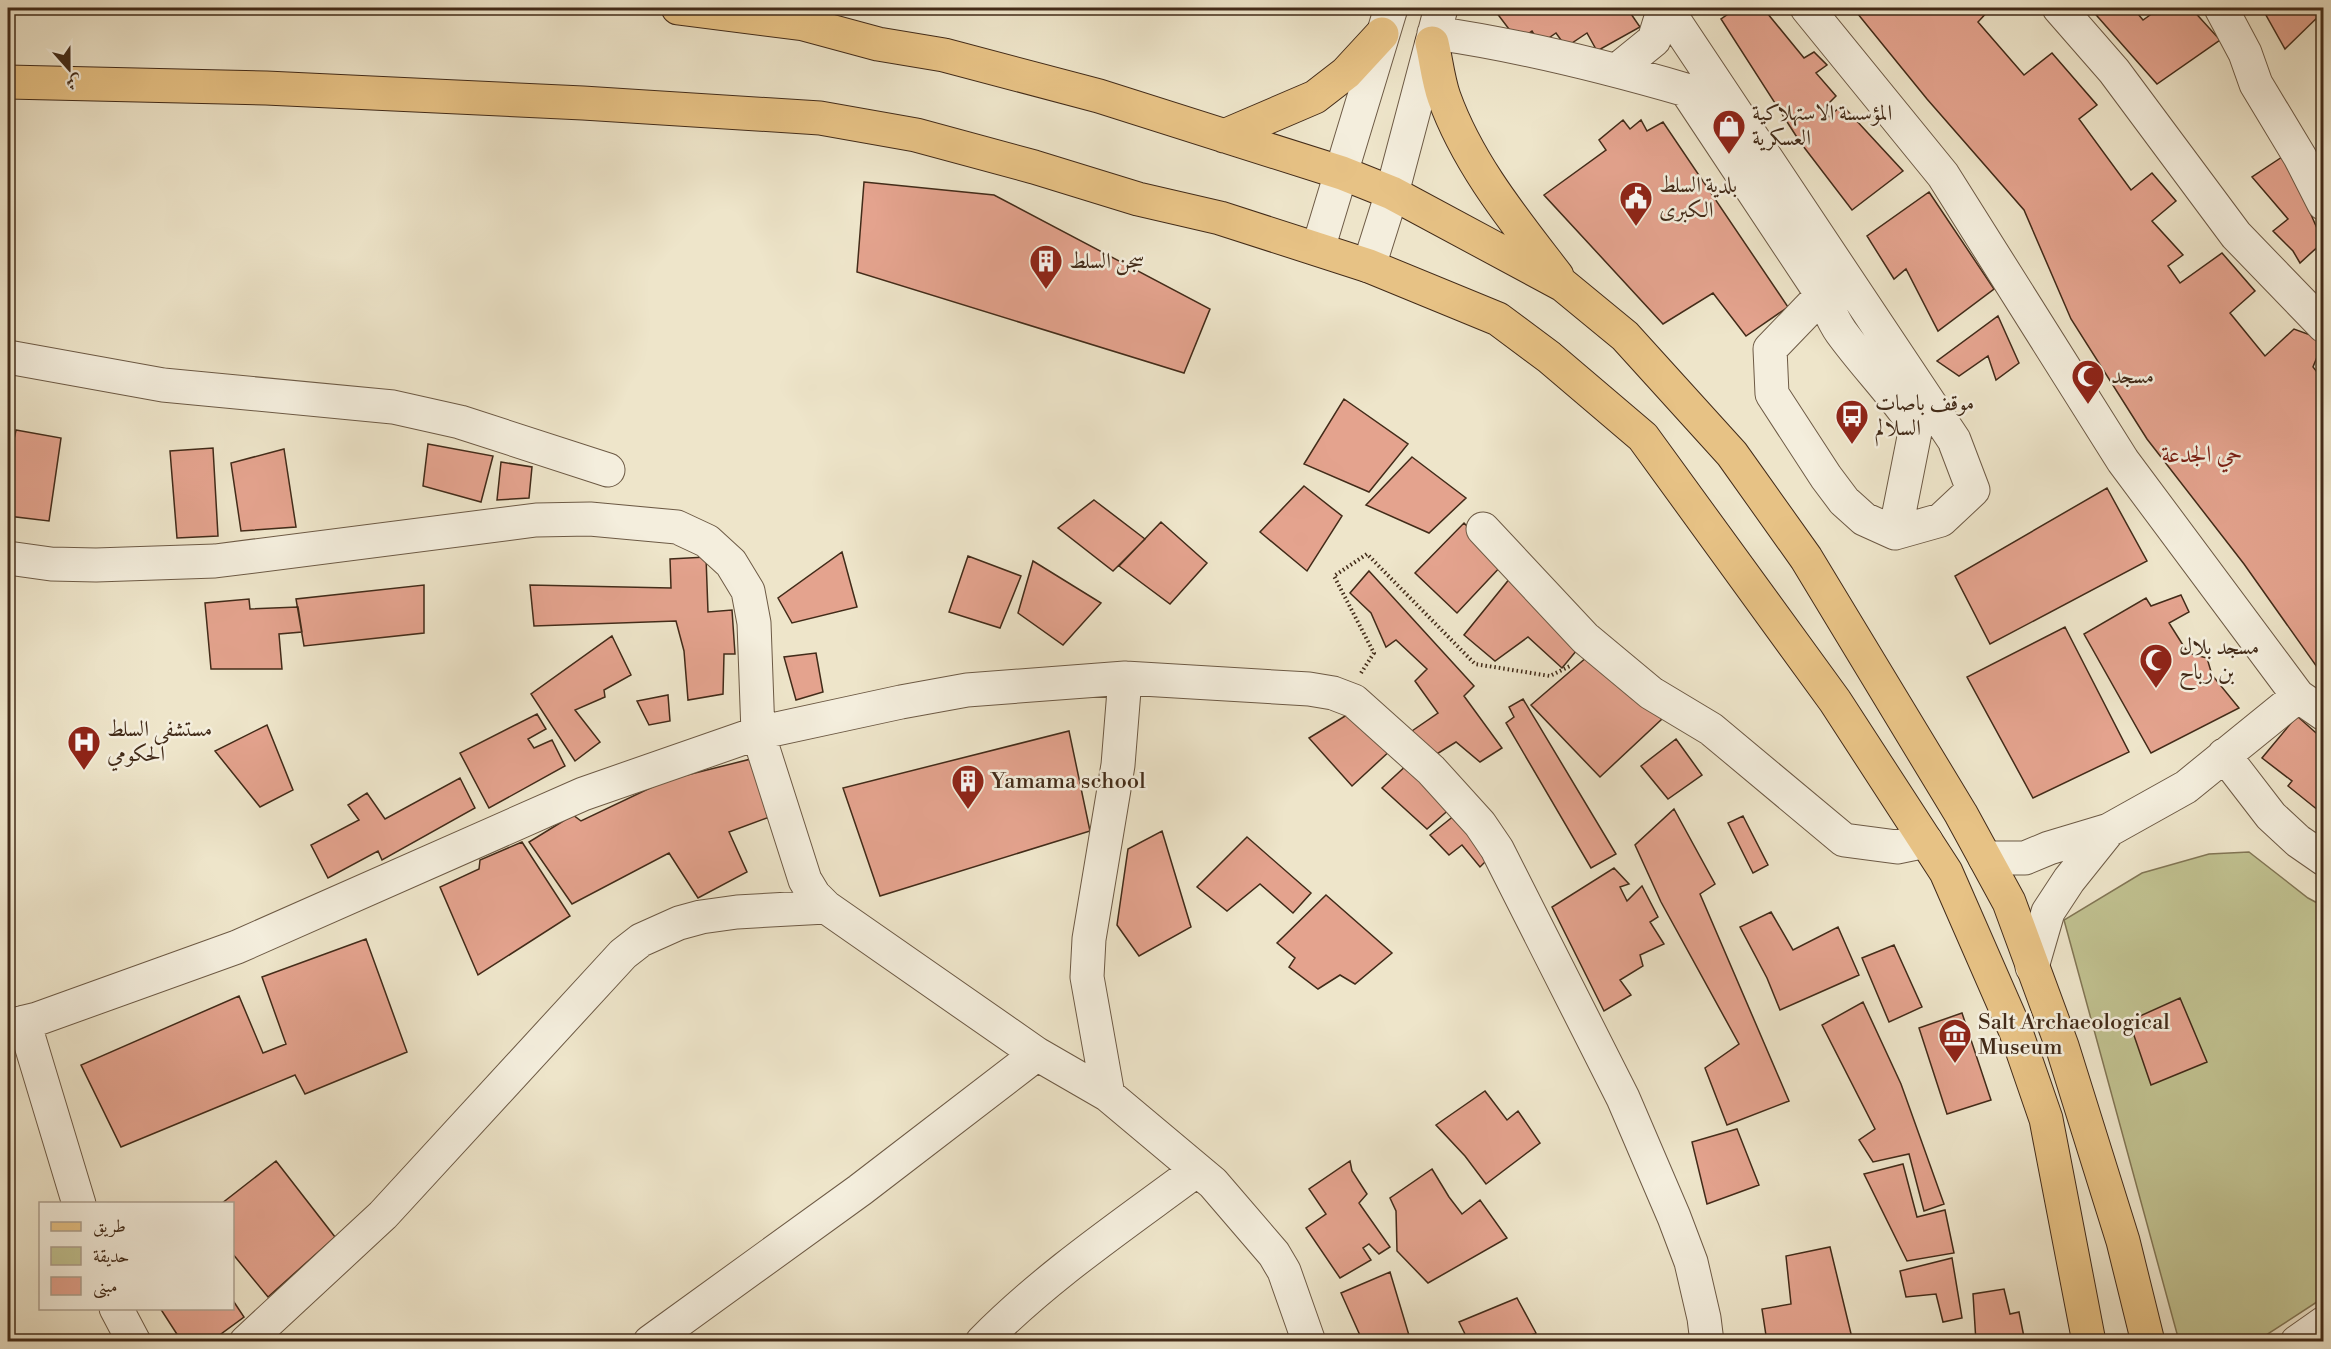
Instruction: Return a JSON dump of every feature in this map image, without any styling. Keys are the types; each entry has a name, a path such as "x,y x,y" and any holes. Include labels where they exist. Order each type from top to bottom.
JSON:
{"main road":[{"path":"678,8 809,16 878,44 944,54 1039,79 1342,173 1392,193 1563,285 1625,336 1732,454 1806,558 1961,814 2009,902 2062,1046 2123,1241 2148,1341"},
{"path":"1224,136 1315,97 1347,74 1386,21"},
{"path":"1436,28 1444,96 1468,151 1504,206 1563,285"},
{"path":"8,82 266,88 583,103 820,118 916,135 1034,167 1138,199 1220,218 1369,266 1498,319 1549,357 1643,437 1835,701 1946,872 2016,1032 2046,1119 2089,1341"}],"street":[{"path":"1617,70 1654,40 1665,8"},
{"path":"1665,8 1954,440 1973,490 1941,520 1895,533 1864,519 1844,501 1772,394 1770,349 1822,295"},
{"path":"1807,8 1943,175 2123,461 2311,705 2224,755 2186,787 2109,830 2049,848 2025,858 1985,858"},
{"path":"2059,8 2114,71 2236,236 2324,326"},
{"path":"2221,8 2245,53 2256,84 2312,154 2324,204"},
{"path":"1318,249 1386,21"},
{"path":"1369,266 1392,193 1436,28 1617,70 1686,90 1822,295 1839,330 1896,398 1916,427 1895,533"},
{"path":"8,357 163,385 393,407 460,422 608,470"},
{"path":"8,558 51,564 107,565 215,561 536,520 590,519 676,527 707,541 731,563 748,591 754,623 758,733 805,880 814,895 826,907 1037,1054 1108,1095 1213,1183 1274,1254 1284,1271 1309,1341"},
{"path":"1483,529 1592,644 1651,693 1711,729 1844,840 1897,847 1926,842"},
{"path":"1108,1095 1087,977 1089,939 1118,765 1125,678"},
{"path":"79,1202 16,1024 237,947 583,794 758,733 967,690 1125,678 1310,689 1333,693 1354,701 1431,770 1480,824 1497,849 1623,1098 1691,1263 1707,1341"},
{"path":"2224,755 2271,816 2298,841 2324,859"},
{"path":"2032,967 2048,912 2069,880 2109,830"},
{"path":"246,1341 383,1215 623,954 641,940 679,923 711,916 826,907"},
{"path":"650,1341 861,1190 1037,1054"},
{"path":"982,1341 1044,1283 1197,1170"},
{"path":"117,1310 134,1341"},
{"path":"2297,1341 2324,1323"}],"path":[{"path":"1360,674 1374,653 1334,576 1367,554 1475,664 1550,676 1569,668 1592,644"}],"green space":[{"path":"2249,852 2308,898 2323,906 2323,1298 2257,1341 2179,1341 2064,920 2142,873 2209,854"}],"building":[{"path":"1493,8 1627,8 1640,27 1597,51 1587,33 1566,47 1556,33 1540,44 1532,31 1518,41"},
{"path":"1737,8 1763,8 1804,58 1814,52 1827,65 1816,73 1836,96 1823,109 1829,117 1842,105 1903,171 1852,210 1800,142 1721,19"},
{"path":"1853,8 1925,8 1928,12 1931,8 1991,8 1978,22 2024,75 2052,53 2097,105 2079,119 2131,190 2152,173 2176,201 2152,221 2183,255 2168,266 2180,283 2222,253 2255,291 2230,313 2265,356 2294,329 2324,340 2313,367 2324,381 2324,677 2244,564 2147,439 2071,319 2024,210 1927,99"},
{"path":"2090,8 2133,8 2143,20 2160,8 2191,8 2220,40 2157,84"},
{"path":"2262,8 2324,8 2324,11 2285,49"},
{"path":"1623,120 1630,129 1641,120 1647,131 1663,122 1788,307 1746,336 1713,293 1663,324 1544,195 1606,150 1599,140"},
{"path":"2285,155 2323,242 2300,263 2293,251 2273,231 2288,219 2252,177"},
{"name":"سجن السلط","path":"864,182 994,195 1210,309 1184,373 857,272"},
{"path":"1929,192 1994,289 1938,331 1906,269 1894,279 1867,236"},
{"path":"1998,316 2019,363 1996,380 1988,356 1959,376 1937,361"},
{"path":"1344,399 1408,444 1369,492 1304,464"},
{"path":"16,430 61,438 49,521 8,516 8,467"},
{"path":"428,444 493,456 481,502 423,486"},
{"path":"213,448 218,536 177,538 170,451"},
{"path":"284,449 296,527 241,531 231,463"},
{"path":"1412,457 1466,498 1429,533 1366,505"},
{"path":"501,462 532,467 529,498 497,500"},
{"path":"1304,486 1342,516 1307,571 1260,532"},
{"path":"2107,488 2147,561 1990,644 1955,576"},
{"path":"1094,500 1145,539 1113,571 1058,528"},
{"path":"1161,522 1207,563 1170,604 1119,566"},
{"path":"1464,523 1503,564 1457,613 1415,573"},
{"path":"842,552 857,607 792,623 778,598"},
{"path":"968,556 1021,576 1000,628 949,612"},
{"path":"706,557 708,612 732,610 735,654 724,654 723,694 688,700 684,651 676,621 534,626 530,585 671,588 670,559"},
{"path":"1033,561 1101,603 1063,645 1018,613"},
{"path":"1369,571 1474,686 1464,696 1502,748 1480,762 1456,742 1432,757 1409,733 1438,713 1415,681 1427,669 1396,640 1386,647 1371,613 1350,593"},
{"path":"1511,577 1577,650 1562,668 1528,637 1495,661 1464,635"},
{"path":"424,585 424,633 304,646 296,599"},
{"path":"2181,595 2189,612 2169,623 2188,653 2207,658 2212,675 2239,708 2151,753 2084,634 2146,598 2151,606"},
{"path":"249,599 250,609 298,607 302,632 279,634 282,669 211,669 205,603"},
{"path":"2065,627 2129,752 2033,798 1967,677"},
{"path":"612,636 631,675 604,690 605,697 575,710 600,742 575,761 531,694"},
{"path":"1594,651 1662,719 1600,777 1531,705"},
{"path":"816,653 823,692 796,700 784,657"},
{"path":"668,695 670,721 649,725 637,701"},
{"path":"1523,699 1616,854 1591,868 1506,723 1514,717 1509,707"},
{"path":"1355,710 1393,748 1352,786 1309,738"},
{"path":"537,714 546,729 528,739 534,748 552,740 565,766 489,808 460,753"},
{"path":"2297,716 2324,740 2324,815 2288,786 2292,781 2262,758"},
{"path":"267,725 293,790 260,807 215,751"},
{"name":"Yamama school","path":"1069,731 1090,831 880,896 843,788"},
{"path":"1676,739 1702,775 1668,799 1641,766"},
{"path":"751,759 775,815 729,832 747,872 698,898 669,853 572,904 529,842 573,815 581,821 667,780"},
{"path":"1409,763 1453,806 1427,829 1382,788"},
{"path":"460,778 475,808 382,860 378,851 328,878 311,845 359,820 348,805 367,793 385,819"},
{"path":"1674,809 1715,884 1700,894 1789,1101 1727,1125 1705,1068 1739,1044 1661,902 1635,845"},
{"path":"1460,811 1494,853 1480,867 1462,845 1449,855 1430,835"},
{"path":"1743,816 1768,865 1753,873 1728,823"},
{"path":"1162,831 1191,927 1139,956 1117,925 1128,849"},
{"path":"1247,837 1311,893 1293,913 1260,884 1227,911 1197,887"},
{"path":"522,842 570,916 478,975 440,887 479,869 480,860"},
{"path":"1614,868 1629,884 1620,887 1627,901 1642,886 1658,917 1650,922 1664,944 1640,955 1643,966 1620,980 1631,995 1604,1011 1552,907"},
{"path":"1326,895 1392,953 1355,984 1340,975 1318,989 1289,967 1295,958 1277,943"},
{"path":"1771,912 1793,950 1838,927 1859,975 1780,1010 1767,978 1740,927"},
{"path":"366,939 407,1052 305,1094 295,1075 121,1147 81,1065 239,996 263,1053 286,1044 262,977"},
{"path":"1894,945 1922,1007 1889,1022 1862,958"},
{"path":"2180,998 2207,1062 2151,1085 2129,1021"},
{"path":"1863,1002 1901,1084 1944,1204 1924,1211 1909,1154 1873,1162 1859,1140 1875,1129 1822,1025"},
{"name":"Salt Archaeological Museum","path":"1962,1013 1991,1100 1947,1114 1919,1028"},
{"path":"1485,1091 1507,1120 1518,1111 1540,1143 1486,1184 1465,1156 1436,1125"},
{"path":"1737,1129 1759,1185 1707,1204 1692,1142"},
{"path":"276,1161 335,1237 268,1297 234,1255 234,1202 224,1202"},
{"path":"1350,1161 1352,1171 1367,1194 1359,1203 1390,1247 1379,1254 1369,1244 1363,1248 1371,1260 1340,1278 1306,1228 1326,1214 1309,1189"},
{"path":"1903,1164 1917,1217 1945,1210 1954,1253 1907,1261 1864,1174"},
{"path":"1432,1169 1462,1214 1480,1200 1507,1238 1428,1283 1397,1251 1396,1211 1390,1198"},
{"path":"1830,1247 1853,1342 1767,1342 1762,1309 1791,1304 1786,1256"},
{"path":"1952,1258 1962,1318 1943,1322 1936,1294 1906,1297 1900,1271"},
{"path":"1390,1272 1411,1342 1363,1342 1341,1293"},
{"path":"2004,1289 2010,1314 2019,1312 2025,1342 1976,1342 1973,1294"},
{"path":"1517,1298 1536,1333 1514,1342 1469,1342 1459,1322"},
{"path":"234,1302 244,1317 210,1342 182,1342 161,1310 234,1310"}],"place":[{"name":"المؤسسة الاستهلاكية العسكرية","path":"1729,155"},
{"name":"بلدية السلط الكبرى","path":"1636,227"},
{"name":"سجن السلط","path":"1046,290"},
{"name":"مسجد","path":"2088,405"},
{"name":"موقف باصات السلالم","path":"1852,445"},
{"name":"مسجد بلال بن رباح","path":"2156,689"},
{"name":"مستشفى السلط الحكومي","path":"84,771"},
{"name":"Yamama school","path":"968,810"},
{"name":"Salt Archaeological Museum","path":"1955,1064"}],"district":[{"name":"حي الجدعة","path":"2202,455"}]}
